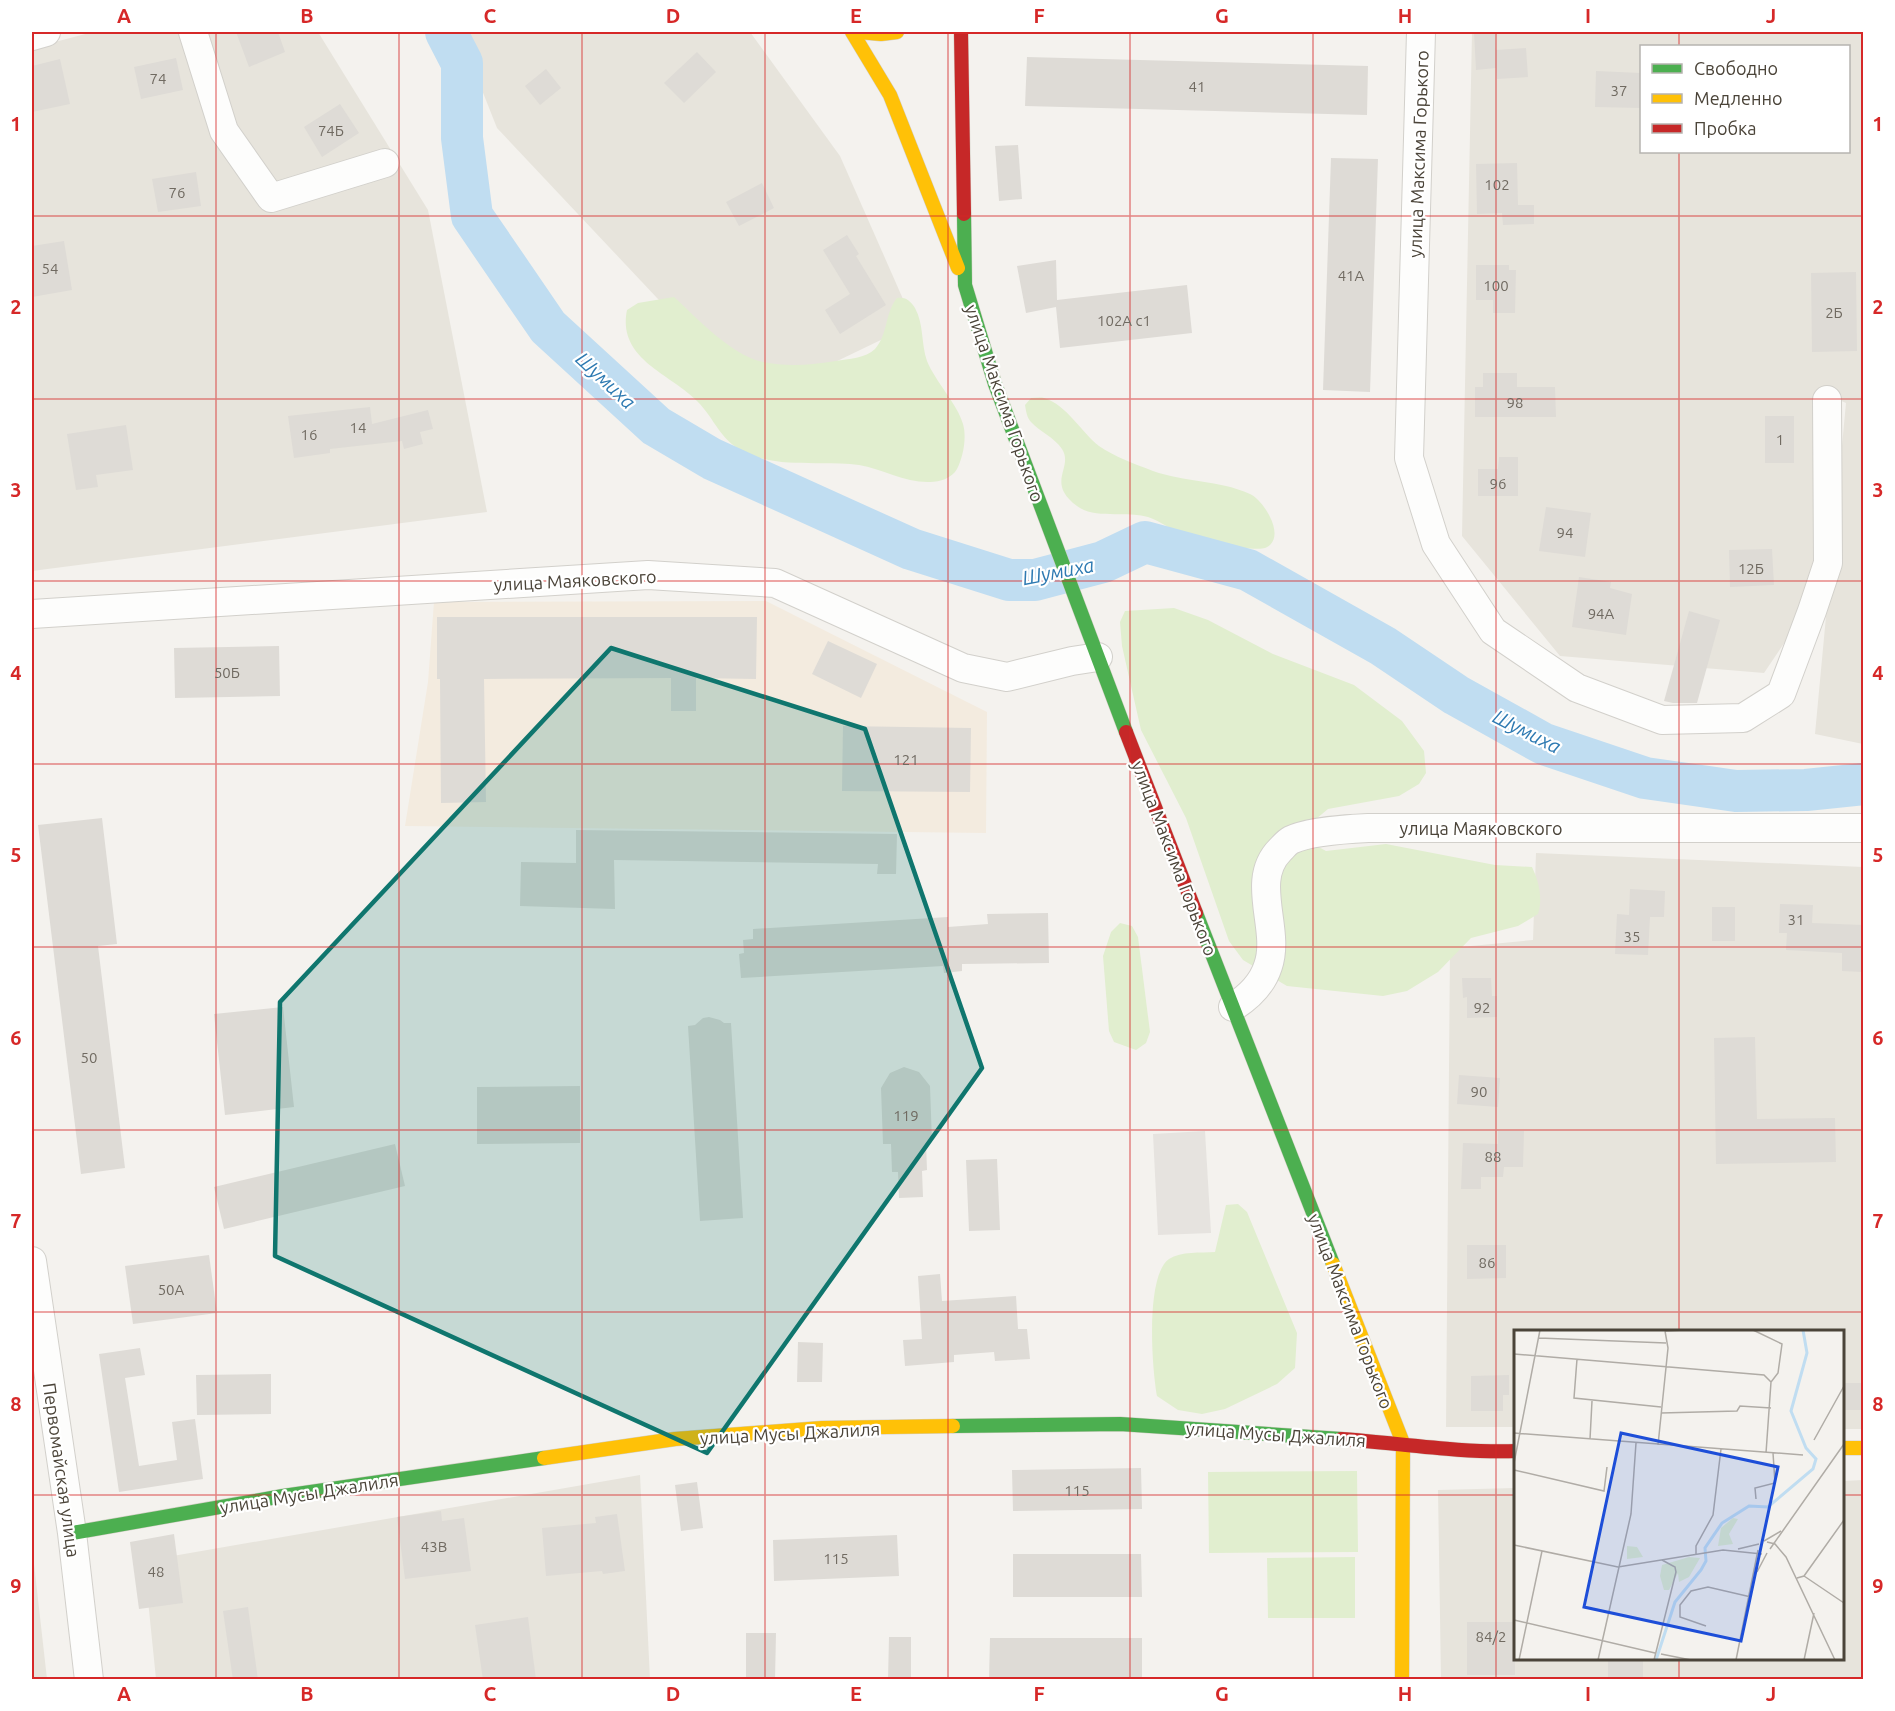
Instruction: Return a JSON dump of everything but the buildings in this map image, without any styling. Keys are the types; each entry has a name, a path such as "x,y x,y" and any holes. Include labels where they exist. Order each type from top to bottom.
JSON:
{"street":[{"path":"32,36 46,32"},
{"path":"193,32 224,131 271,198 385,163"},
{"path":"852,32 890,95 965,285"},
{"path":"859,32 881,34 897,32"},
{"name":"улица Максима Горького","path":"961,32 965,285 995,384 1098,657 1403,1443 1402,1680"},
{"name":"улица Максима Горького","path":"1422,32 1409,458 1437,544 1493,631 1577,688 1662,720 1743,718 1781,694 1828,563 1827,400"},
{"name":"улица Маяковского","path":"32,614 648,575 775,583 963,668 1007,677 1098,657"},
{"name":"улица Маяковского","path":"1233,1007 1248,998 1269,965 1272,939 1266,900 1267,876 1274,856 1290,840 1328,831 1368,828 1863,828"},
{"name":"Первомайская улица","path":"32,1261 34,1299 72,1533 89,1680"},
{"name":"улица Мусы Джалиля","path":"72,1533 283,1496 663,1441 810,1429 1120,1424 1403,1443 1484,1452 1514,1451"},
{"path":"1844,1448 1863,1448"}],"highlighted area":[{"path":"611,648 865,729 982,1068 707,1453 275,1256 280,1002"}],"shaded area":[{"path":"93,32 318,32 428,210 487,512 32,571 32,48"},
{"path":"459,32 750,32 840,156 914,324 754,401 497,128"},
{"path":"1472,32 1863,32 1863,744 1815,734 1846,403 1821,392 1817,594 1764,673 1560,656 1462,536"},
{"path":"766,601 987,712 986,833 405,826 428,682 434,602"},
{"path":"1536,853 1863,867 1863,1429 1844,1429 1844,1330 1514,1330 1514,1427 1446,1427 1450,948 1533,940"},
{"path":"1205,1131 1211,1233 1158,1235 1153,1134"},
{"path":"640,1475 650,1679 156,1679 144,1561"},
{"path":"1863,1480 1863,1679 1441,1679 1438,1490 1514,1488 1514,1660 1844,1660 1844,1481"},
{"path":"32,1546 47,1679 32,1679"}],"green space":[{"path":"674,297 715,335 739,352 763,362 790,365 851,359 871,352 882,337 890,310 897,298 907,300 918,314 927,361 963,424 964,447 957,469 952,475 942,480 921,482 859,465 773,461 759,458 737,448 724,436 697,401 648,363 637,353 630,341 626,327 627,310 638,303"},
{"path":"1031,398 1042,398 1060,406 1099,446 1125,460 1165,475 1226,486 1250,494 1267,511 1274,529 1272,543 1259,549 1212,543 1184,536 1148,517 1093,513 1077,506 1063,490 1061,482 1065,456 1062,449 1035,426 1028,416 1025,405"},
{"path":"1174,608 1208,620 1273,654 1354,685 1402,721 1424,751 1426,773 1419,784 1399,796 1328,809 1310,824 1315,845 1326,851 1386,844 1495,865 1532,867 1540,890 1538,914 1518,926 1471,938 1438,972 1407,991 1383,996 1287,986 1243,960 1229,941 1186,818 1141,730 1122,646 1120,622 1125,611"},
{"path":"1120,923 1132,926 1138,937 1150,1032 1146,1043 1136,1050 1114,1042 1109,1031 1103,956 1111,932"},
{"path":"1238,1204 1247,1212 1297,1333 1295,1368 1277,1384 1225,1409 1202,1414 1178,1410 1157,1396 1152,1345 1156,1284 1161,1269 1174,1256 1215,1252 1226,1205"},
{"path":"1357,1471 1358,1552 1209,1553 1208,1472"},
{"path":"1355,1557 1355,1618 1268,1618 1267,1558"}],"waterway":[{"name":"Шумиха","path":"446,32 462,63 462,138 472,216 548,327 656,426 712,459 911,549 1009,580 1035,580 1103,562 1145,542 1248,570 1383,646 1456,695 1544,744 1645,778 1736,791 1806,790 1864,784"}],"traffic: fast":[{"path":"964,214 965,285 995,384 1126,732"},
{"path":"1196,913 1333,1264"},
{"path":"953,1426 1120,1424 1341,1439"},
{"path":"72,1533 283,1496 544,1458"}],"traffic: slow":[{"path":"852,32 890,95 958,268"},
{"path":"859,32 881,34 897,32"},
{"path":"1333,1264 1403,1443 1402,1680"},
{"path":"544,1458 675,1439 822,1428 953,1426"},
{"path":"1844,1448 1864,1448"}],"traffic: jam":[{"path":"961,32 964,214"},
{"path":"1126,732 1196,913"},
{"path":"1341,1439 1450,1449 1514,1451"}]}
